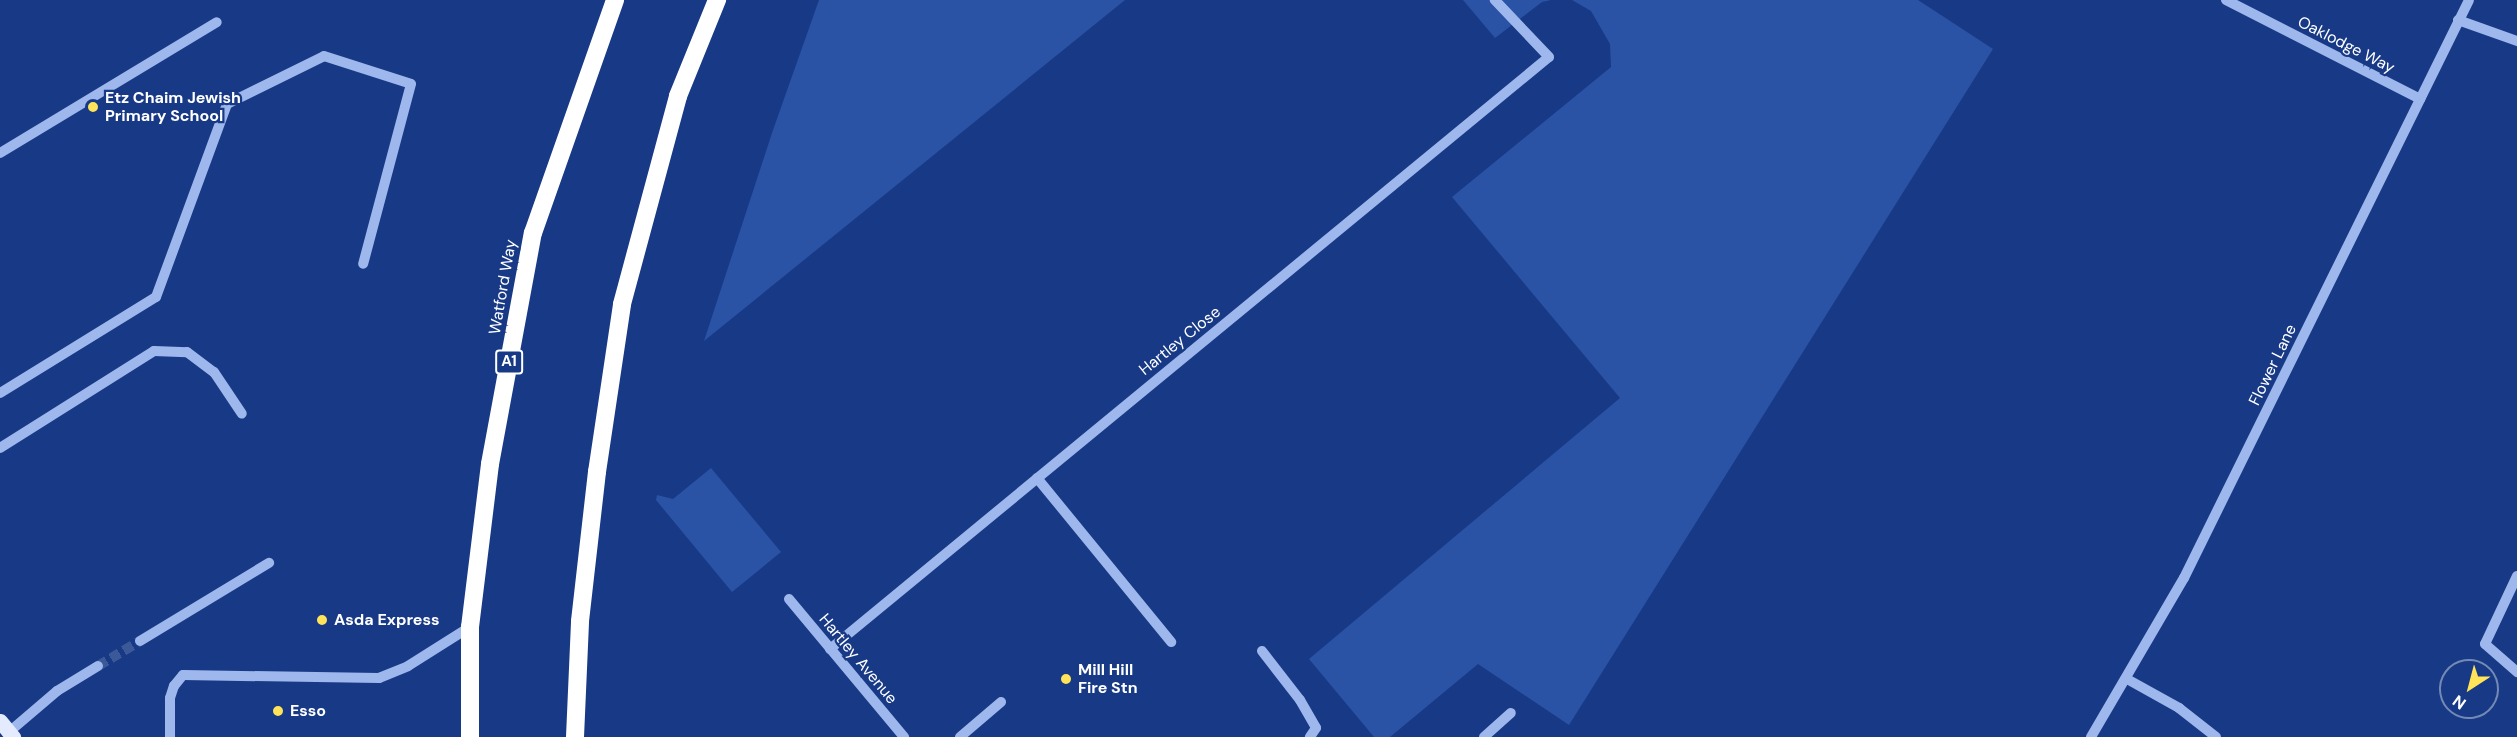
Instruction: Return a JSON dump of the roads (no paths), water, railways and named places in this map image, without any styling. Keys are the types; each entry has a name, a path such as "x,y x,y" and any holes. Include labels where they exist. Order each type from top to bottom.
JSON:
{"highway":[{"name":"Watford Way","path":"470,737 470,627 490,464 533,233 615,0"},
{"path":"575,737 580,621 597,472 622,304 678,96 717,0"}],"street":[{"name":"Hartley Close","path":"830,649 1548,57 1495,0"},
{"name":"Oaklodge Way","path":"2226,0 2420,99"},
{"name":"Flower Lane","path":"2091,737 2184,578 2469,0"},
{"path":"2458,20 2517,41"},
{"path":"0,153 217,22"},
{"path":"0,393 156,297 227,104 324,56 411,84 363,264"},
{"path":"0,448 154,351 187,352 214,372 242,414"},
{"path":"1037,478 1171,642"},
{"path":"140,640 269,563"},
{"path":"2517,576 2485,644 2517,672"},
{"name":"Hartley Avenue","path":"789,599 904,737"},
{"path":"170,737 170,698 174,686 183,675 379,678 408,666 470,627"},
{"path":"1262,651 1300,700 1316,728 1310,737"},
{"path":"7,730 57,691 98,666"},
{"path":"2127,679 2179,708 2216,737"},
{"path":"960,737 1001,702"},
{"path":"1484,737 1511,713"}],"tunnel":[{"path":"98,666 140,641"}],"place":[{"name":"Etz Chaim Jewish Primary School","path":"93,107"},
{"name":"Asda Express","path":"322,620"},
{"name":"Mill Hill Fire Stn","path":"1066,679"},
{"name":"Esso","path":"278,711"}]}
